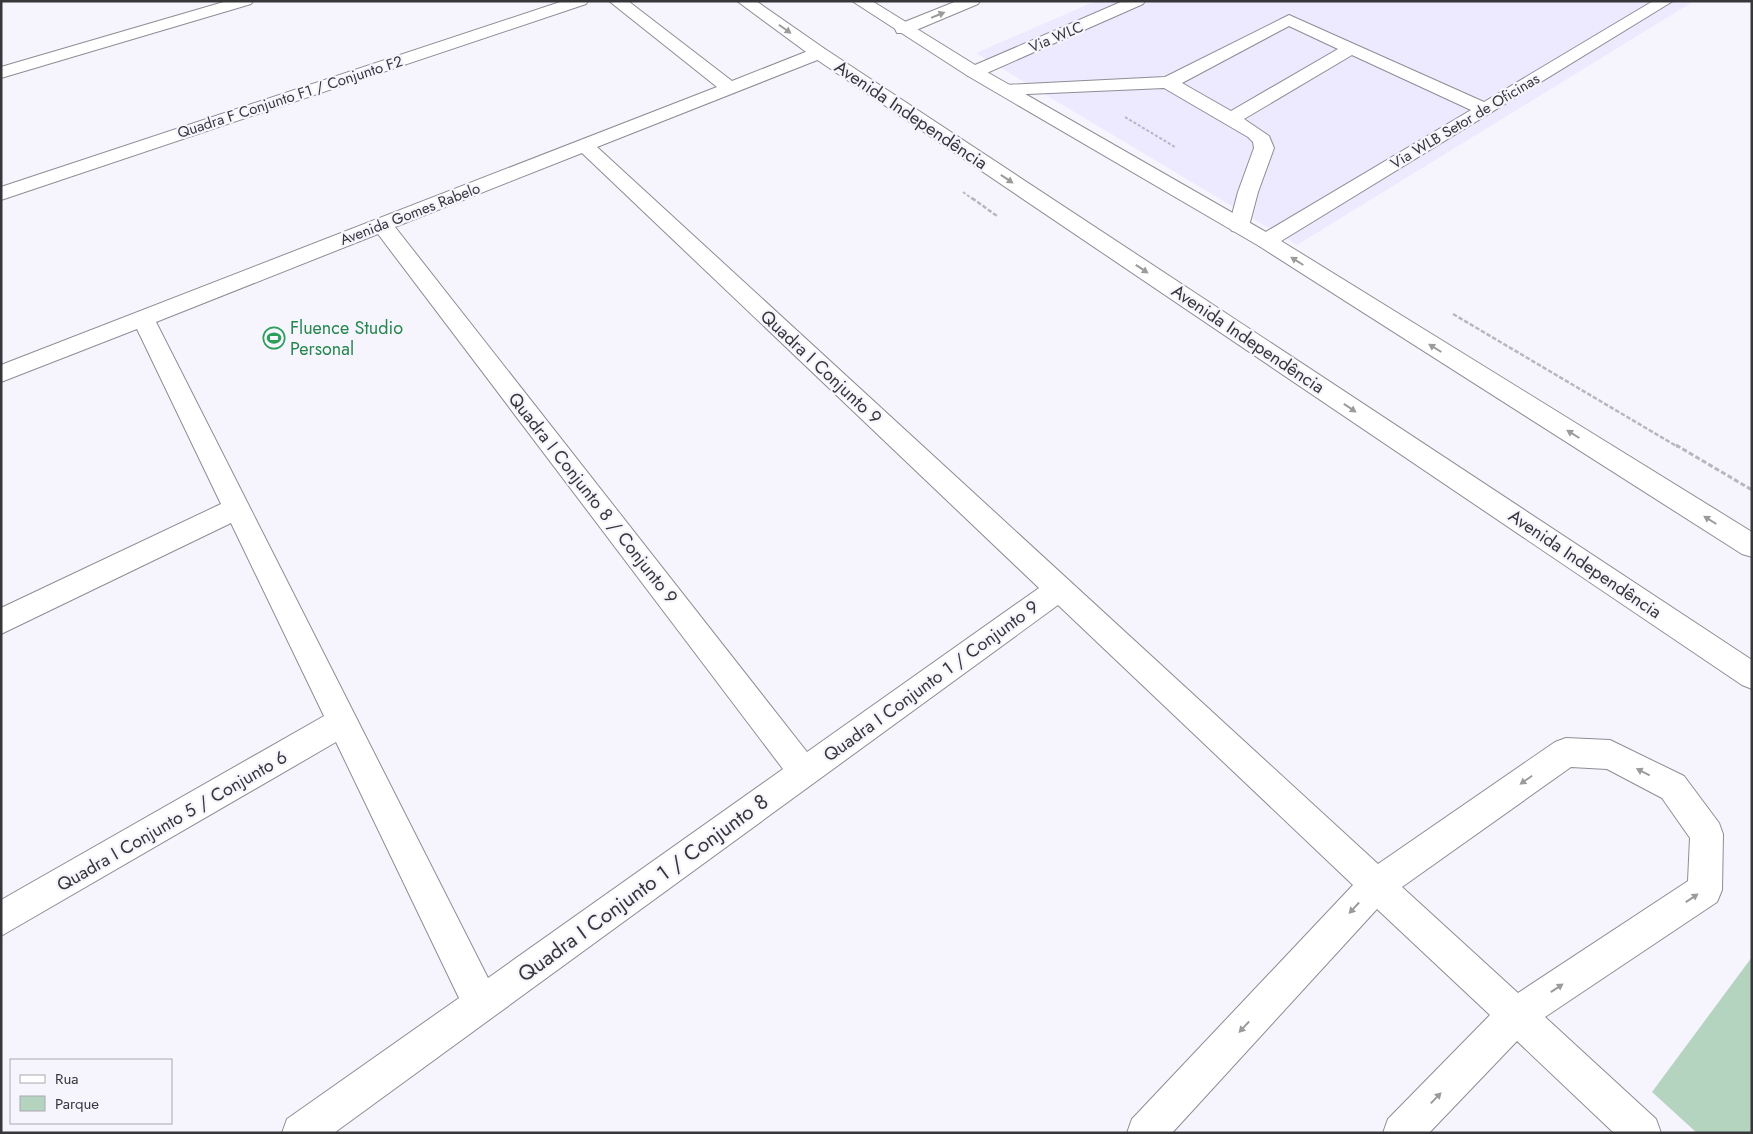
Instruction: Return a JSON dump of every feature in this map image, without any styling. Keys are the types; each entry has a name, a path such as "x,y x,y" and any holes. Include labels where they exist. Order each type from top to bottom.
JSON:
{"street":[{"path":"1,74 245,1"},
{"name":"Quadra F Conjunto F1 / Conjunto F2","path":"1,194 580,1"},
{"path":"617,1 730,88"},
{"name":"Avenida Independência","path":"745,1 1752,676"},
{"path":"860,1 974,72 1266,241 1752,546"},
{"path":"903,29 972,1"},
{"name":"Via WLC","path":"974,72 1137,1"},
{"name":"Via WLB Setor de Oficinas","path":"1266,241 1665,1"},
{"path":"1005,90 1167,82 1182,77 1289,20 1485,109"},
{"path":"1232,119 1352,48"},
{"name":"Avenida Gomes Rabelo","path":"1,374 820,53"},
{"path":"1167,82 1255,133 1262,140 1264,148 1248,192 1239,226"},
{"name":"Quadra I Conjunto 9","path":"584,146 1642,1133"},
{"name":"Quadra I Conjunto 8 / Conjunto 9","path":"382,225 804,772"},
{"path":"143,318 482,1003"},
{"path":"1,622 237,508"},
{"name":"Quadra I Conjunto 1 / Conjunto 9","path":"804,772 1059,589"},
{"name":"Quadra I Conjunto 5 / Conjunto 6","path":"1,919 342,722"},
{"path":"1146,1133 1376,884 1566,752 1610,755 1673,787 1707,834 1705,890 1516,1015 1402,1133"},
{"name":"Quadra I Conjunto 1 / Conjunto 8","path":"301,1133 804,772"}],"shaded area":[{"path":"1096,1 1694,1 1297,245 976,53"}],"green space":[{"path":"1752,957 1752,1133 1697,1133 1652,1092"}],"place":[{"name":"Fluence Studio Personal","path":"274,338"}]}
